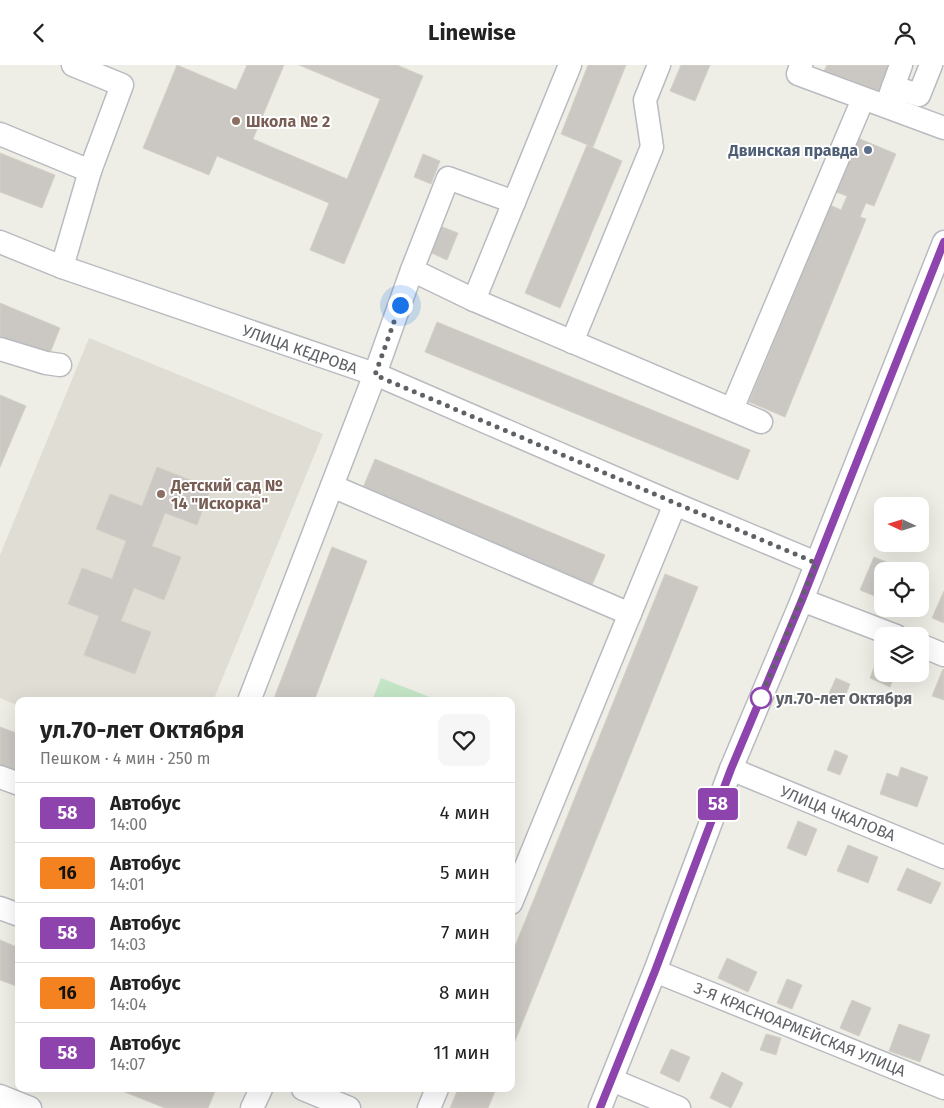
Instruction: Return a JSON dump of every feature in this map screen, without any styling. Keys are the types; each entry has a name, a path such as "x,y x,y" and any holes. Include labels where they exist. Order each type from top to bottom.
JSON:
{"street":[{"path":"62,267 90,171 122,85 73,65"},
{"path":"474,300 570,65"},
{"path":"572,341 652,147 645,101 659,65"},
{"path":"801,65 798,74 863,99 919,95 931,65"},
{"path":"890,96 901,65"},
{"path":"890,96 944,128"},
{"path":"732,409 863,99"},
{"path":"0,134 90,171"},
{"path":"252,697 448,179 514,202"},
{"name":"УЛИЦА КЕДРОВА","path":"0,242 62,267 375,375 816,563"},
{"path":"600,1108 655,971 731,769 802,600 944,242"},
{"path":"412,270 474,300 762,422"},
{"path":"1,353 60,365"},
{"path":"332,486 630,614"},
{"path":"515,893 675,504"},
{"path":"802,600 874,628"},
{"path":"929,649 944,655"},
{"name":"УЛИЦА ЧКАЛОВА","path":"731,769 944,857"},
{"path":"0,777 15,783"},
{"path":"0,908 15,914"},
{"name":"3-Я КРАСНОАРМЕЙСКАЯ УЛИЦА","path":"655,971 944,1088"},
{"path":"612,1080 679,1108"},
{"path":"252,1108 260,1092"},
{"path":"310,1092 349,1108"},
{"path":"429,1108 436,1092"},
{"path":"0,1096 30,1108"}],"shaded area":[{"name":"Детский сад № 14 \"Искорка\"","path":"89,338 323,434 215,697 15,697 15,704 0,698 0,555"}],"green space":[{"path":"381,678 430,697 374,697"}],"building":[{"path":"177,65 236,90 247,65 284,65 253,139 347,179 380,99 299,65 397,65 423,76 344,264 310,250 329,203 217,156 209,175 143,148"},
{"path":"588,65 626,65 593,147 561,134"},
{"path":"681,65 710,65 695,101 670,91"},
{"path":"827,65 891,65 879,96 823,73"},
{"path":"853,136 896,154 874,206 866,203 860,217 866,219 785,417 749,402 830,205 841,210 847,196 831,190"},
{"path":"587,145 622,161 560,308 525,293"},
{"path":"0,153 55,175 42,208 0,192"},
{"path":"423,154 440,161 431,184 414,177"},
{"path":"440,226 458,233 447,260 429,252"},
{"path":"0,303 60,328 46,363 0,345"},
{"path":"437,322 750,450 738,480 425,352"},
{"path":"0,395 26,406 0,467"},
{"path":"375,459 605,555 592,585 362,490"},
{"path":"157,467 211,488 197,525 165,513 152,546 181,557 164,600 134,588 121,621 151,632 135,674 84,655 99,616 68,604 82,568 112,579 126,541 96,529 110,494 142,506"},
{"path":"332,547 367,561 316,697 275,697"},
{"path":"874,557 886,562 874,562 874,596 860,590"},
{"path":"665,574 698,587 515,1041 515,946"},
{"path":"944,591 944,623 932,618"},
{"path":"874,668 874,680 870,678"},
{"path":"944,670 944,700 932,696"},
{"path":"836,678 850,684 842,704 827,698"},
{"path":"879,682 892,682 890,687"},
{"path":"0,727 15,733 15,774 0,768"},
{"path":"835,750 848,756 840,775 827,770"},
{"path":"901,767 928,777 917,807 880,794 887,773 898,777"},
{"path":"798,821 817,829 806,856 787,848"},
{"path":"848,845 878,857 868,883 837,871"},
{"path":"907,868 941,883 931,904 897,890"},
{"path":"0,940 15,946 15,986 0,980"},
{"path":"727,958 757,972 748,992 718,978"},
{"path":"787,979 802,985 792,1009 777,1003"},
{"path":"852,1000 871,1008 859,1036 840,1028"},
{"path":"899,1024 930,1035 920,1062 889,1051"},
{"path":"766,1034 781,1038 776,1055 760,1050"},
{"path":"671,1049 690,1057 679,1082 660,1073"},
{"path":"722,1072 743,1083 731,1108 710,1098"},
{"path":"125,1092 215,1092 208,1108 165,1108"},
{"path":"457,1092 495,1092 488,1108 450,1108"}],"bus line":[{"name":"58","path":"600,1108 655,971 731,769 802,600 944,242"}],"place":[{"name":"Школа № 2","path":"236,121"},
{"name":"Двинская правда","path":"868,150"},
{"name":"Детский сад № 14 \"Искорка\"","path":"161,494"},
{"name":"ул.70-лет Октября","path":"761,698"}],"route":[{"path":"400,305 375,375 816,563 759,702 761,698"}]}
